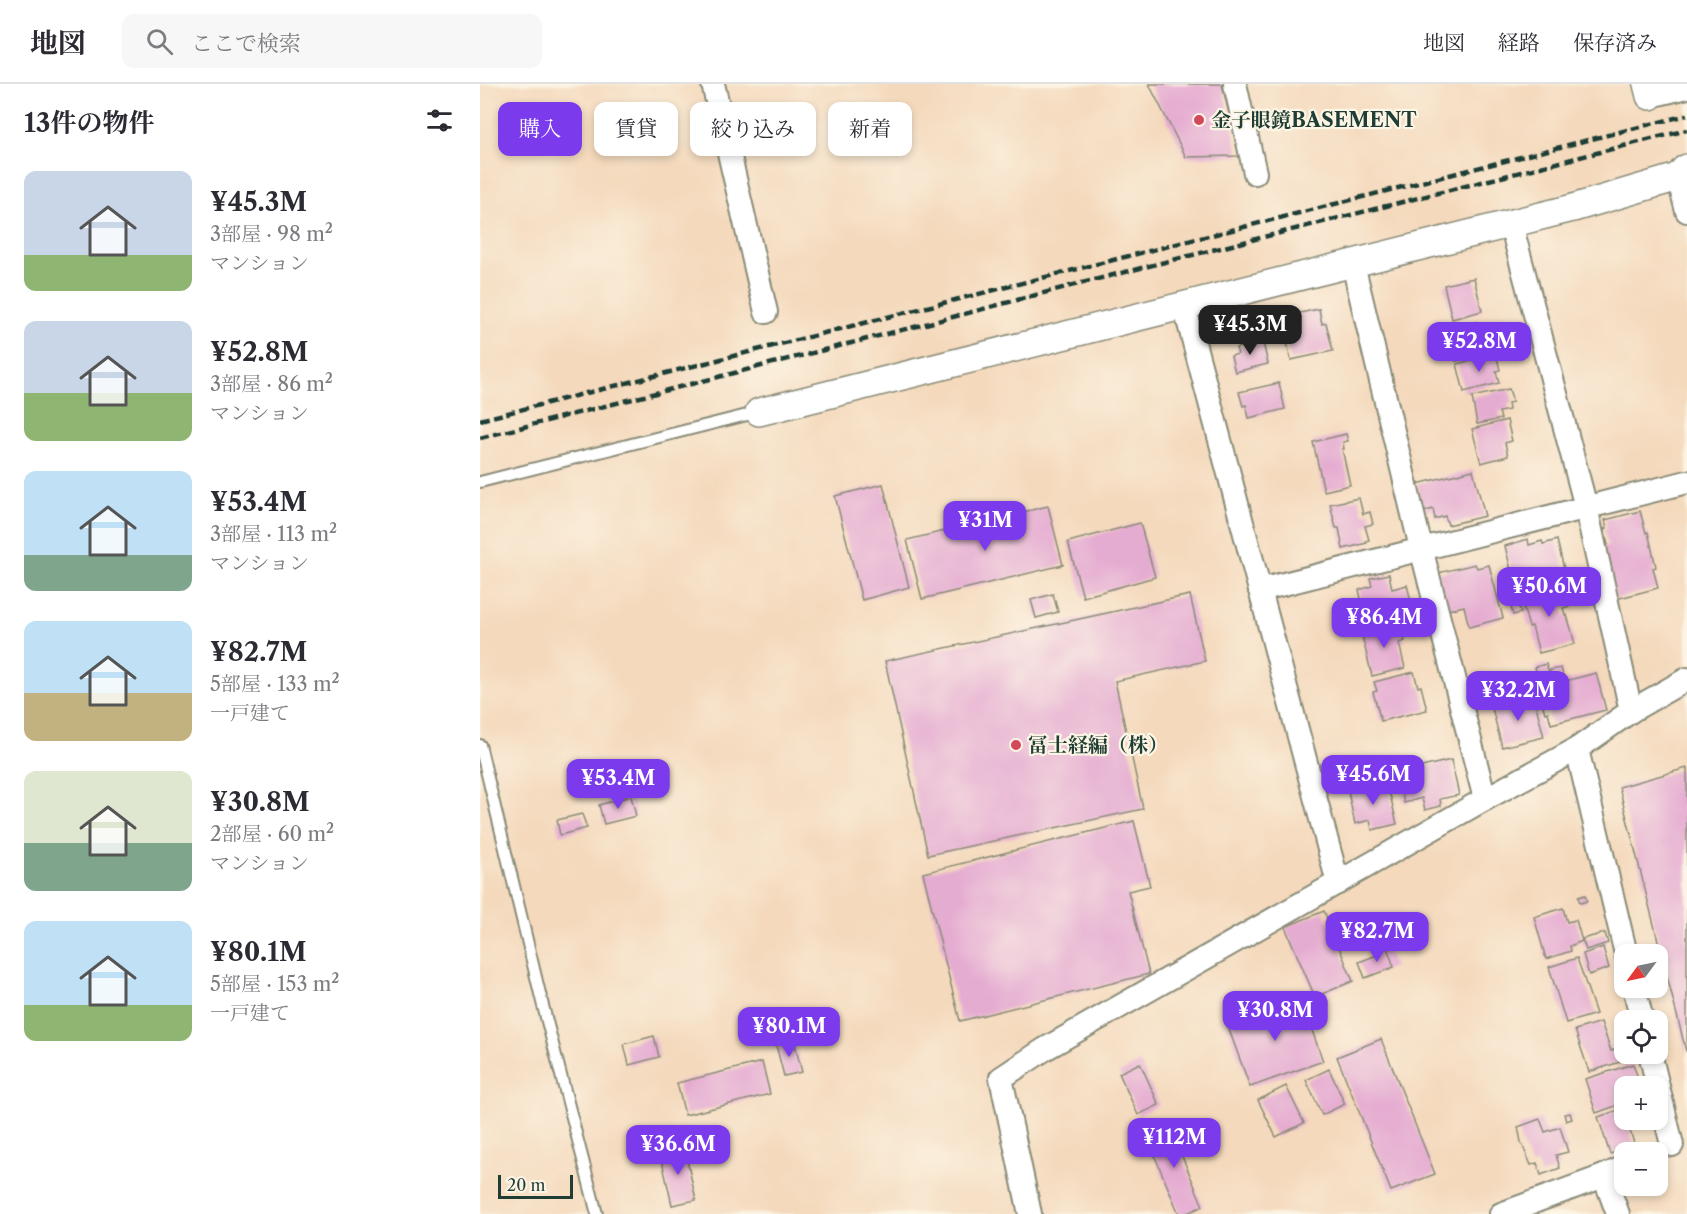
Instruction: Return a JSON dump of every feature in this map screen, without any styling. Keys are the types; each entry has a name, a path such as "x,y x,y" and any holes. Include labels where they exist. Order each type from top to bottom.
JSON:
{"street":[{"path":"713,84 766,312"},
{"path":"1235,84 1255,173"},
{"path":"1648,90 1687,87"},
{"path":"759,412 1573,208 1683,173 1687,211"},
{"path":"1511,224 1586,507 1631,711"},
{"path":"1353,264 1421,548 1485,800"},
{"path":"1184,305 1338,883"},
{"path":"1260,590 1687,482"},
{"path":"1030,1214 1001,1078 1045,1049 1577,749 1631,711 1687,679"},
{"path":"1577,749 1624,944"},
{"path":"1653,1064 1672,1146"},
{"path":"1501,1214 1614,1172"},
{"path":"1617,1196 1618,1214"}],"lane":[{"path":"480,482 759,412"},
{"path":"480,745 484,777 597,1214"}],"building":[{"name":"金子眼鏡BASEMENT","path":"1149,84 1222,84 1239,156 1186,157"},
{"path":"1474,278 1482,311 1452,319 1444,285"},
{"path":"1319,309 1322,324 1326,323 1333,351 1291,360 1281,317"},
{"path":"1476,322 1478,333 1482,332 1487,353 1456,361 1448,329"},
{"path":"1262,338 1268,364 1235,372 1231,356 1238,354 1236,348 1246,345 1245,342"},
{"path":"1496,354 1500,370 1496,371 1499,383 1464,392 1457,364"},
{"path":"1279,383 1285,409 1249,418 1246,405 1243,406 1239,392"},
{"path":"1509,389 1513,402 1508,403 1509,410 1499,412 1501,419 1477,424 1472,397"},
{"path":"1507,420 1512,441 1505,443 1508,456 1481,463 1472,429"},
{"path":"1346,434 1348,441 1343,442 1344,449 1342,449 1350,485 1324,491 1313,442"},
{"path":"1473,470 1485,516 1448,525 1445,516 1435,519 1433,509 1423,512 1417,484"},
{"path":"883,484 909,587 862,600 835,496"},
{"path":"1359,498 1363,514 1370,512 1373,524 1365,526 1369,540 1366,541 1367,543 1343,549 1339,528 1336,528 1330,504"},
{"path":"1048,506 1063,565 922,599 907,540"},
{"path":"1640,511 1646,533 1648,532 1658,588 1616,599 1603,547 1608,545 1604,529 1607,528 1605,520"},
{"path":"1140,523 1155,577 1083,597 1068,542"},
{"path":"1528,539 1529,545 1557,540 1566,577 1516,590 1505,546"},
{"path":"1475,564 1477,568 1489,565 1503,618 1469,627 1464,606 1448,610 1438,573"},
{"path":"1389,574 1392,589 1407,585 1414,613 1367,624 1359,590 1372,586 1370,578"},
{"path":"1566,585 1571,606 1563,608 1575,644 1539,653 1532,626 1529,627 1520,596"},
{"path":"1053,594 1058,612 1036,618 1031,600"},
{"name":"冨士経編（株）","path":"1190,595 1205,661 1115,681 1143,809 928,855 885,661"},
{"path":"1518,605 1521,613 1513,615 1511,607"},
{"path":"1362,615 1364,623 1356,625 1354,617"},
{"path":"1400,622 1405,641 1399,643 1405,668 1372,676 1361,632"},
{"path":"1546,664 1551,679 1539,682 1535,667"},
{"path":"1561,668 1563,676 1552,678 1550,670"},
{"path":"1414,672 1418,687 1421,686 1427,710 1381,721 1373,692 1377,691 1374,682"},
{"path":"1596,673 1606,710 1551,724 1540,695 1544,694 1542,687"},
{"path":"1534,698 1544,737 1502,747 1492,708"},
{"path":"1451,760 1459,795 1440,799 1441,806 1425,810 1422,798 1404,803 1397,773"},
{"path":"1687,768 1687,1051 1668,980 1668,944 1659,944 1619,787"},
{"path":"1387,782 1397,824 1372,830 1370,820 1355,824 1348,792"},
{"path":"631,796 636,816 604,824 599,805"},
{"path":"582,814 587,828 560,835 557,820"},
{"path":"1134,821 1150,886 1128,891 1149,974 960,1021 923,873"},
{"path":"1585,895 1587,901 1580,903 1578,897"},
{"path":"1563,908 1567,922 1576,920 1582,941 1570,946 1571,951 1546,959 1534,917"},
{"path":"1324,911 1353,981 1315,997 1285,927"},
{"path":"1605,933 1608,943 1586,950 1582,939"},
{"path":"1387,947 1394,967 1365,978 1359,962 1377,955 1375,951"},
{"path":"1603,947 1609,968 1589,975 1583,954"},
{"path":"1577,958 1596,1014 1566,1023 1549,967"},
{"path":"1300,997 1323,1061 1250,1087 1227,1024"},
{"path":"1601,1022 1611,1051 1614,1050 1614,1064 1589,1072 1575,1030"},
{"path":"654,1036 659,1057 629,1065 624,1044"},
{"path":"1381,1039 1435,1174 1391,1191 1337,1057"},
{"path":"794,1041 802,1072 784,1076 776,1045"},
{"path":"762,1062 770,1094 685,1115 677,1083"},
{"path":"1140,1063 1159,1105 1138,1115 1119,1073"},
{"path":"1633,1064 1637,1076 1614,1076 1614,1107 1596,1113 1585,1079"},
{"path":"1329,1069 1345,1104 1322,1115 1306,1080"},
{"path":"1286,1086 1304,1123 1276,1137 1258,1100"},
{"path":"1614,1111 1614,1130 1630,1130 1634,1142 1614,1142 1614,1153 1610,1154 1598,1117"},
{"path":"1570,1113 1572,1119 1566,1121 1564,1114"},
{"path":"1540,1119 1545,1132 1560,1127 1568,1152 1556,1155 1560,1168 1541,1175 1537,1163 1531,1165 1521,1142 1518,1127"},
{"path":"1168,1123 1203,1206 1185,1214 1179,1214 1145,1133"},
{"path":"684,1146 696,1200 672,1205 660,1152"}],"railway":[{"path":"480,420 1687,115"},
{"path":"480,438 1687,130"}],"place":[{"name":"金子眼鏡BASEMENT","path":"1199,120"},
{"name":"冨士経編（株）","path":"1016,745"}]}
